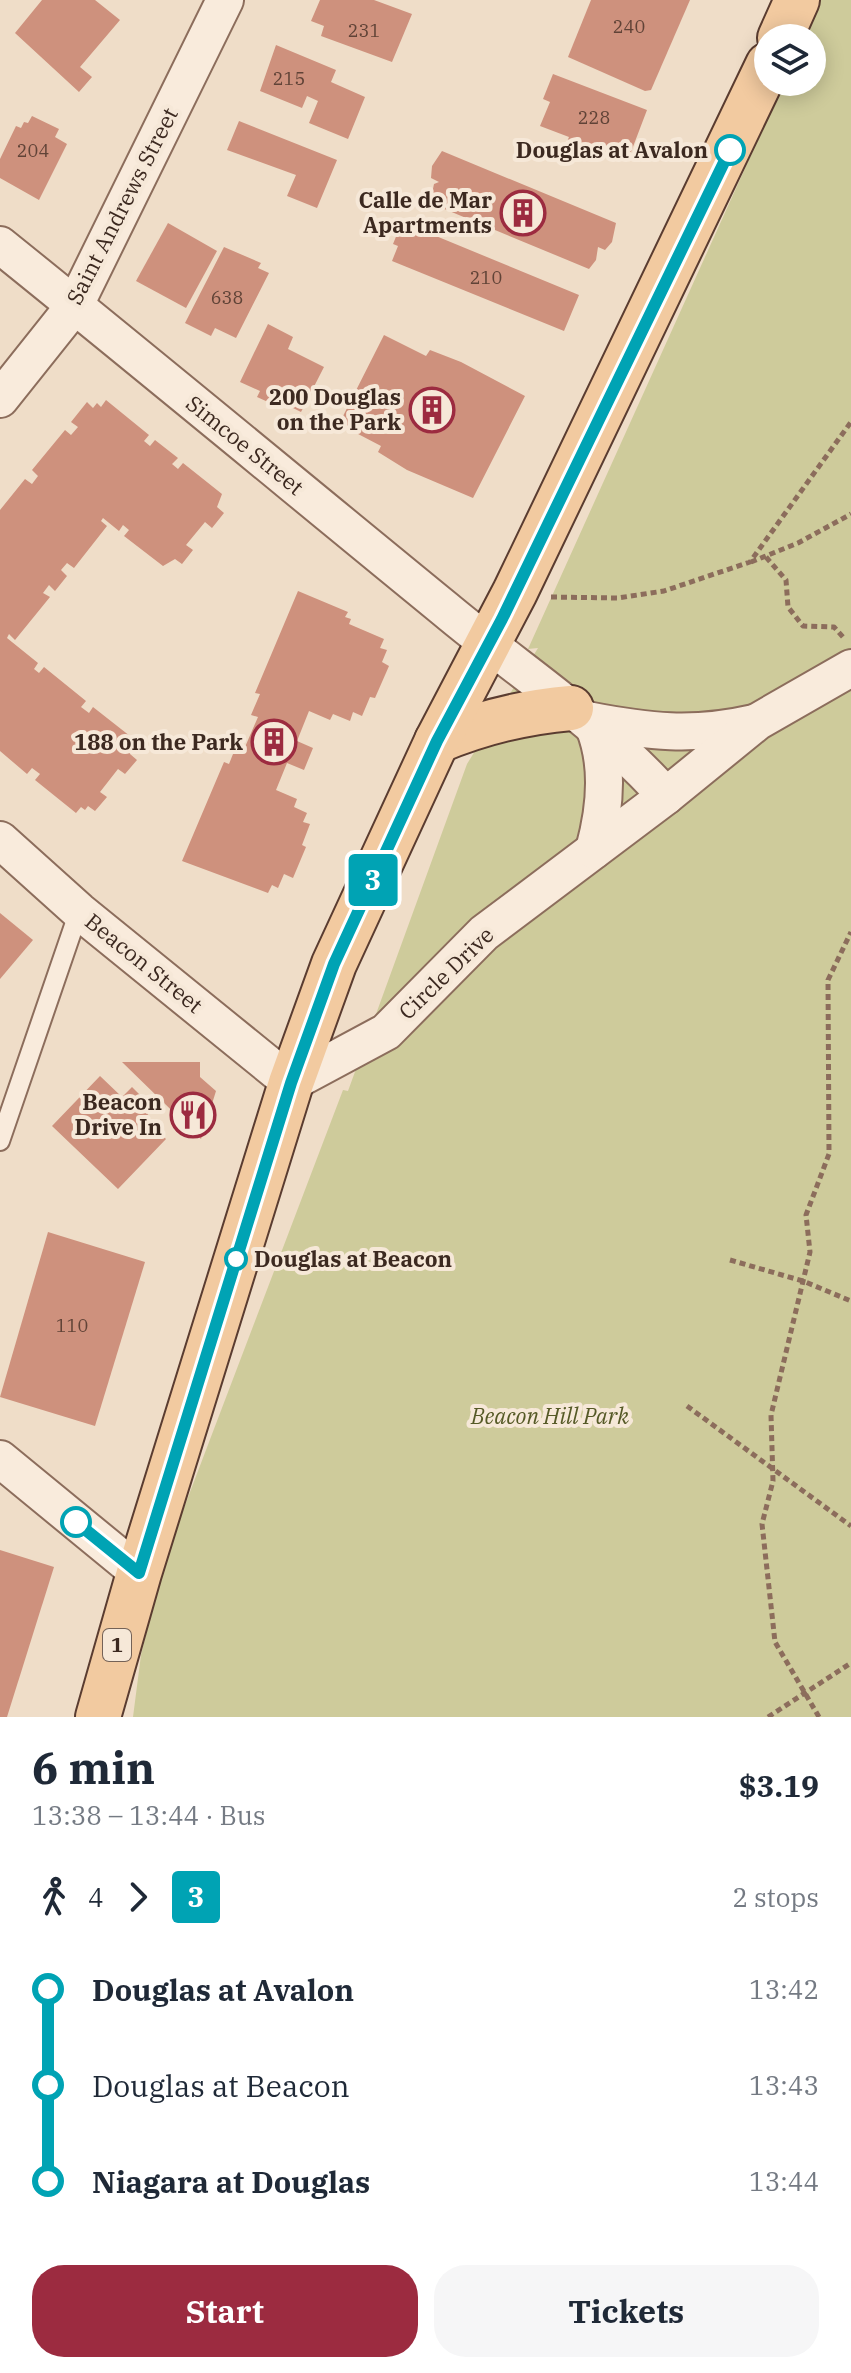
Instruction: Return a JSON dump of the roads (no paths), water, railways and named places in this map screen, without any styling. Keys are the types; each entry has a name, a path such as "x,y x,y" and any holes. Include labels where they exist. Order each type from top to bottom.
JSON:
{"main road":[{"path":"786,24 797,0"},
{"name":"1","path":"98,1717 139,1573 291,1083 334,964 437,741 489,646 754,94"},
{"path":"437,741 478,724 528,712 584,718"}],"street":[{"name":"Saint Andrews Street","path":"0,399 75,305 225,0"},
{"name":"Simcoe Street","path":"0,245 489,646"},
{"name":"Circle Drive","path":"489,646 584,718 639,766 666,796"},
{"name":"Circle Drive","path":"291,1083 386,1032 484,933 666,796 757,722 851,668"},
{"name":"Circle Drive","path":"584,718 680,734 719,731 757,722"},
{"path":"584,718 604,763 602,821 594,850"},
{"name":"Beacon Street","path":"0,840 79,911 291,1083"},
{"path":"0,1459 139,1573"}],"lane":[{"path":"1,1136 79,911"}],"place":[{"name":"Douglas at Avalon","path":"730,150"},
{"name":"Calle de Mar Apartments","path":"523,213"},
{"name":"200 Douglas on the Park","path":"432,410"},
{"name":"188 on the Park","path":"274,742"},
{"name":"Beacon Drive In","path":"193,1115"},
{"name":"Douglas at Beacon","path":"236,1259"}],"park label":[{"name":"Beacon Hill Park","path":"550,1416"}]}
